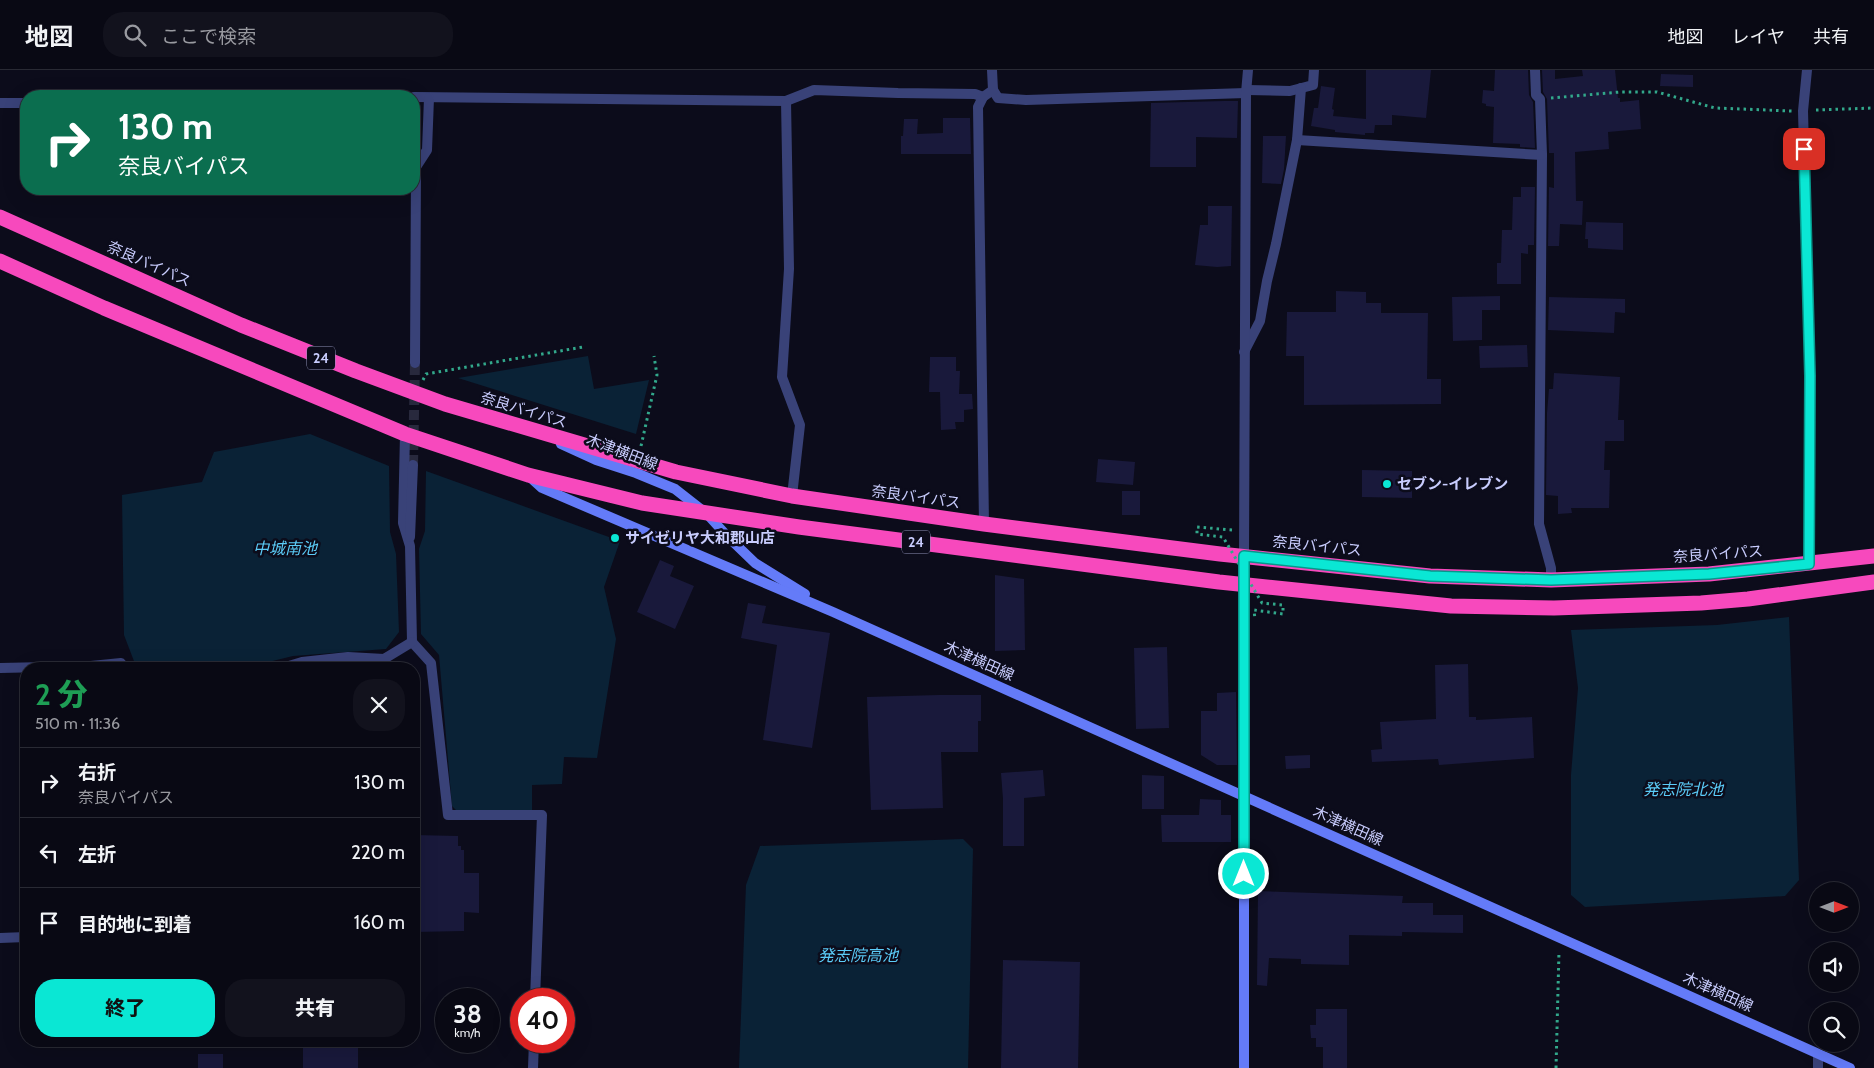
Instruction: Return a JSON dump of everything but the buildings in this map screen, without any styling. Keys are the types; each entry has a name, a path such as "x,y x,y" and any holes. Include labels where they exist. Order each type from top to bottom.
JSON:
{"highway":[{"name":"奈良バイパス","path":"0,217 241,325 356,372 445,404 676,472 792,496 984,524 1244,556 1430,576 1551,580 1709,574 1874,556"},
{"name":"24","path":"0,262 104,308 405,434 528,475 642,503 707,514 1243,585 1451,606 1554,608 1701,603 1748,599 1874,582"}],"main road":[{"name":"木津横田線","path":"540,433 596,460 636,473 675,489 707,514 755,563 834,612"},
{"name":"木津横田線","path":"528,475 542,488 834,612 1850,1068"},
{"path":"1244,556 1244,1068"}],"street":[{"path":"992,70 993,90 998,98 1026,100 1290,91 1313,84 1314,70"},
{"path":"1244,556 1244,352 1248,70"},
{"path":"1535,70 1536,96 1540,99 1542,154 1538,524 1551,568 1551,580"},
{"path":"1807,70 1803,111 1810,376 1809,564"},
{"path":"1244,352 1260,321 1297,140 1301,88"},
{"path":"420,97 786,102 814,90 975,94 983,97"},
{"path":"984,524 978,107 983,97 993,90"},
{"path":"420,161 427,150 429,98"},
{"path":"786,102 789,269 782,377 800,425 792,496"},
{"path":"0,103 20,103"},
{"path":"1297,140 1542,154"},
{"path":"416,195 416,363"},
{"path":"405,434 403,522 410,546"},
{"path":"414,465 410,546 412,642 431,663 448,816 542,816 535,988"},
{"path":"302,662 348,658 384,659 412,642"},
{"path":"0,668 20,668"},
{"path":"0,938 20,937"},
{"path":"533,1068 534,1053"},
{"path":"1818,1054 1818,1068"}],"path":[{"path":"1540,99 1620,92 1657,92 1716,108 1803,111 1874,108"},
{"path":"418,394 426,374 583,347"},
{"path":"637,461 657,375 654,356"},
{"path":"1232,530 1197,527 1196,534 1223,537 1262,604 1283,605 1283,614 1254,610 1254,620"},
{"path":"1556,1068 1559,936"}],"water":[{"path":"588,356 594,389 649,380 636,434 458,378"},
{"name":"中城南池","path":"310,434 389,466 390,532 396,554 399,632 386,649 293,656 268,662 134,662 124,635 122,495 202,482 214,452"},
{"path":"426,471 620,541 604,587 616,639 597,758 564,757 562,784 532,785 532,810 456,810 452,806 439,655 421,634 419,549 425,531"},
{"name":"発志院北池","path":"1789,617 1799,880 1785,896 1585,907 1571,895 1571,775 1578,688 1571,630 1717,625"},
{"name":"発志院高池","path":"963,839 973,849 968,1068 739,1068 746,885 760,846"}],"tunnel":[{"path":"413,465 415,363"}],"place":[{"name":"セブン-イレブン","path":"1387,484"},
{"name":"サイゼリヤ大和郡山店","path":"615,538"}],"route":[{"path":"1244,874 1244,556 1430,576 1551,580 1709,574 1809,564 1810,376 1804,149"}]}
